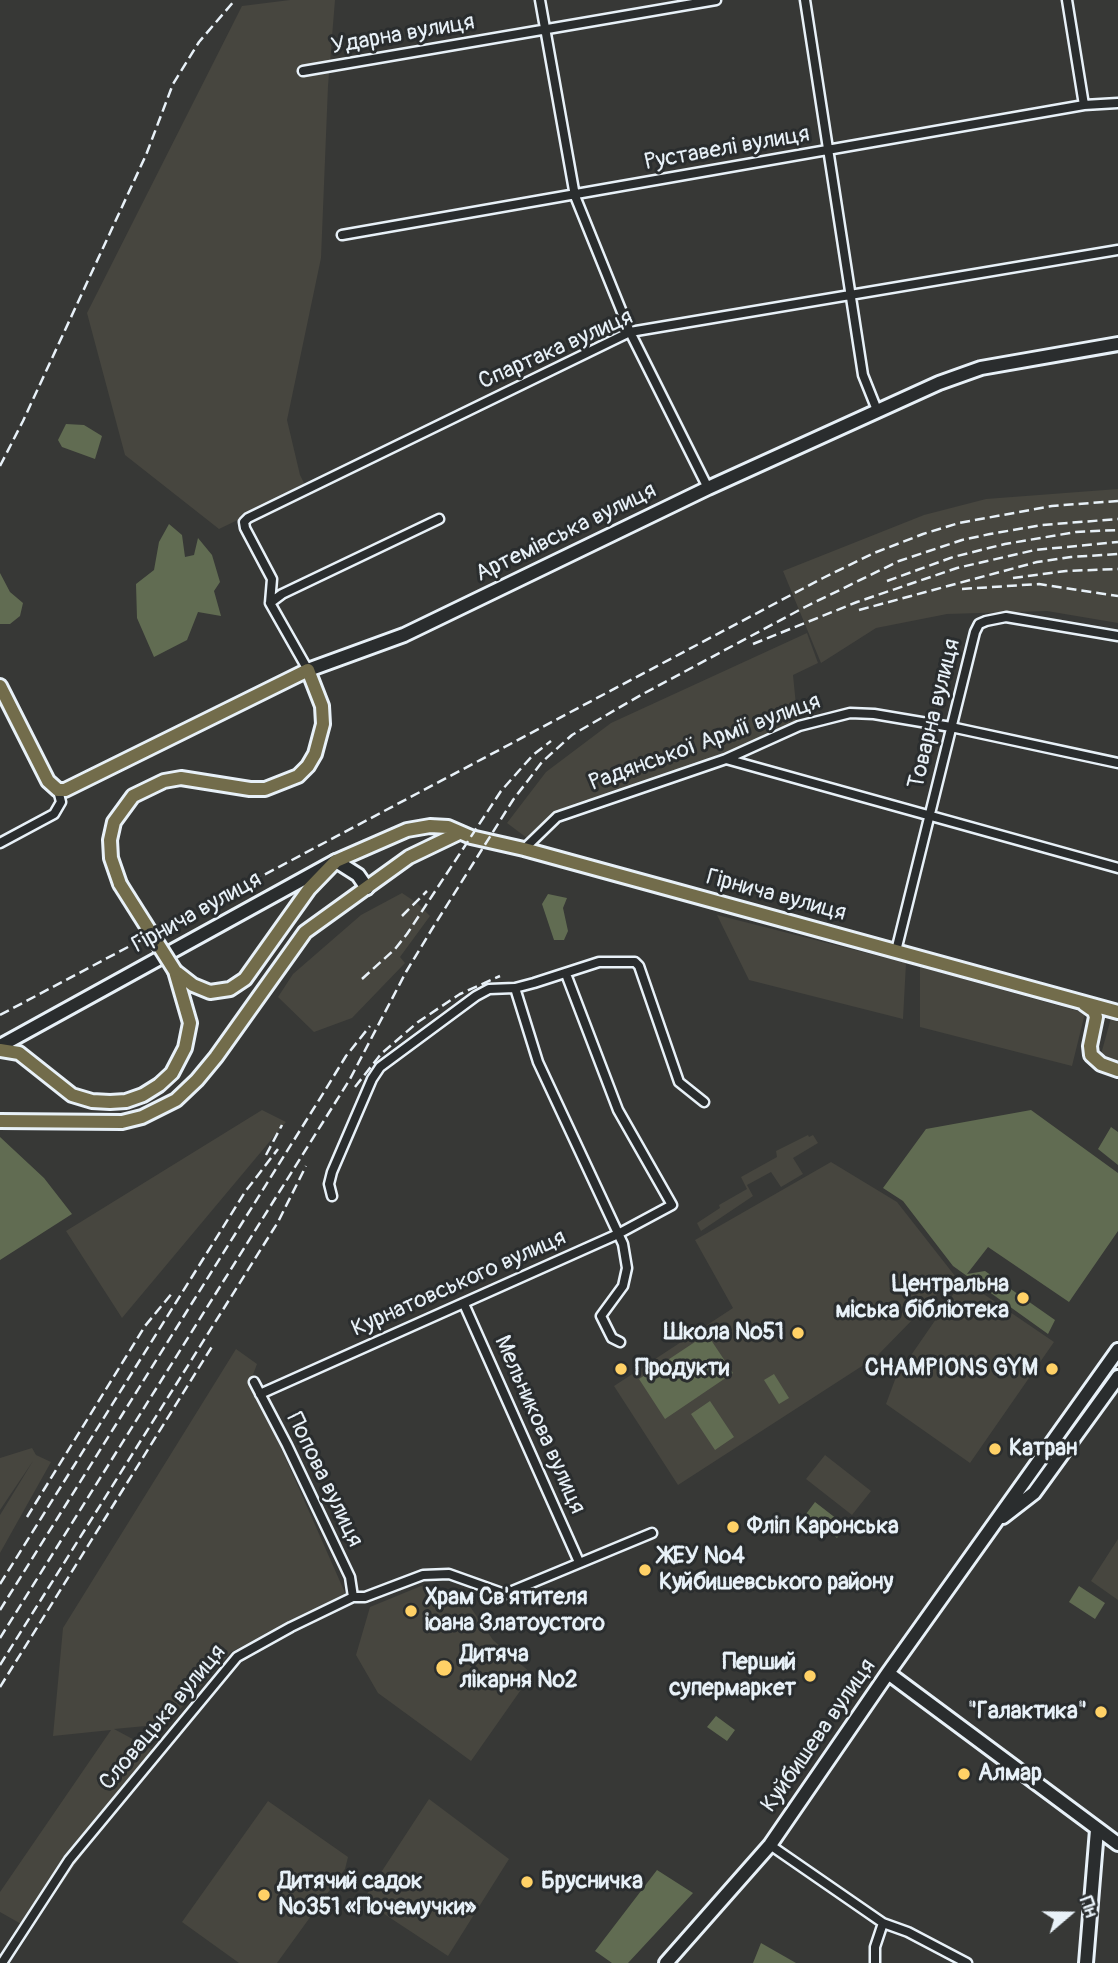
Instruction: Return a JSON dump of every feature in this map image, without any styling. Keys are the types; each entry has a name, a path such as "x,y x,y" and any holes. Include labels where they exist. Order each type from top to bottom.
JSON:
{"main road":[{"name":"Артемівська вулиця","path":"58,790 74,787 308,670 404,635 708,488 939,383 981,368 1118,344"},
{"path":"0,1048 19,1053 72,1095 92,1101 126,1101 143,1095 172,1073 185,1048 190,1023 174,971 120,884 111,858 110,840 114,822 133,796 164,781 181,778 265,789 298,776 308,766 318,746 323,724 322,706 308,670"},
{"path":"1,691 48,781 58,790"},
{"name":"Гірнича вулиця","path":"0,1048 336,861 407,830 430,826 448,827 459,833 1118,1012"},
{"path":"0,1121 122,1122 142,1117 176,1100 216,1057 305,933 409,857 459,833"},
{"path":"174,971 193,985 210,992 230,989 245,979 309,889 336,861 358,875 367,888"},
{"path":"1081,1002 1094,1012 1096,1025 1090,1046 1091,1055 1101,1064 1118,1070"},
{"name":"Гірнича вулиця","path":"1096,1025 1107,1015 1118,1012"},
{"name":"Куйбишева вулиця","path":"666,1963 770,1845 888,1673 1118,1350"},
{"name":"Куйбишева вулиця","path":"995,1524 1034,1493 1118,1377"},
{"path":"1023,1484 1025,1494 1034,1493"},
{"path":"888,1673 1118,1844"},
{"path":"1086,1963 1097,1830"}],"street":[{"path":"540,0 575,196 631,332 708,488"},
{"name":"Ударна вулиця","path":"303,71 716,0"},
{"path":"805,0 863,375 877,410"},
{"path":"1067,0 1084,105"},
{"name":"Руставелі вулиця","path":"342,235 1084,105 1118,103"},
{"name":"Спартака вулиця","path":"308,670 270,603 272,579 245,528 244,522 248,518 631,332 1118,250"},
{"path":"270,603 282,594 439,519"},
{"name":"Товарна вулиця","path":"896,951 979,624 1006,617 1118,636"},
{"name":"Радянської Армії вулиця","path":"524,849 556,817 726,758 799,726 849,713 874,714 951,727 1118,763"},
{"path":"726,758 1118,868"},
{"path":"0,843 54,814 61,802 58,790"},
{"path":"332,1196 329,1184 332,1172 372,1079 380,1067 483,992 497,988 515,988 599,962 635,962 639,966 679,1082 704,1102"},
{"name":"Курнатовського вулиця","path":"260,1394 618,1234 672,1205 618,1110 566,974"},
{"path":"515,988 538,1062 618,1234 627,1268 621,1292 603,1310 601,1316 612,1338 620,1342"},
{"name":"Мельникова вулиця","path":"464,1304 579,1562"},
{"name":"Попова вулиця","path":"254,1382 350,1577 353,1597"},
{"name":"Словацька вулиця","path":"2,1963 69,1860 237,1657 290,1627 353,1597 365,1597 423,1575 449,1574 505,1594 652,1533"},
{"path":"770,1845 883,1923 908,1932 967,1963"},
{"path":"875,1963 875,1947 883,1923"}],"shaded area":[{"path":"290,0 335,0 328,86 321,258 287,420 300,475 306,487 219,529 125,455 87,313 242,6"},
{"path":"1118,489 1118,623 1047,611 947,614 876,628 821,663 783,571 924,515 986,499"},
{"path":"807,633 818,663 793,675 798,725 548,819 527,838 507,823 546,772 611,723"},
{"path":"402,893 430,916 400,957 405,963 352,1018 314,1032 278,997 293,974 361,915"},
{"path":"717,915 906,963 903,1019 749,980"},
{"path":"920,967 1085,1013 1072,1066 920,1027"},
{"path":"1111,1018 1118,1020 1118,1063 1100,1058"},
{"path":"262,1110 286,1122 122,1318 66,1231"},
{"path":"813,1135 818,1143 793,1158 803,1174 781,1187 771,1172 747,1185 753,1196 701,1231 697,1223 720,1208 719,1205 747,1189 741,1177 777,1157 776,1151"},
{"name":"Школа №51","path":"831,1162 897,1202 955,1276 876,1357 678,1485 614,1386 733,1308 695,1240"},
{"path":"963,1280 1054,1342 970,1463 886,1404 896,1377"},
{"path":"236,1349 257,1364 251,1380 346,1595 231,1652 167,1724 114,1729 155,1751 30,1929 0,1912 0,1892 111,1730 53,1736 63,1628"},
{"path":"32,1448 36,1455 51,1462 0,1553 0,1515 33,1461 0,1510 0,1458"},
{"path":"825,1455 871,1491 852,1515 806,1479"},
{"path":"1118,1539 1118,1600 1091,1581"},
{"name":"Дитяча лікарня №2","path":"421,1586 460,1592 493,1640 532,1674 471,1761 378,1693 356,1655 370,1607"},
{"path":"429,1799 509,1859 448,1956 363,1900"},
{"name":"Дитячий садок №351 «Почемучки»","path":"268,1801 348,1857 345,1869 277,1963 239,1963 182,1922"}],"green space":[{"path":"66,424 84,425 102,436 95,459 62,447 58,440"},
{"path":"169,524 182,535 185,557 194,555 198,538 212,555 220,582 214,591 221,616 198,612 187,640 154,657 137,618 136,584 154,570 159,542"},
{"path":"0,573 10,592 23,603 20,616 10,624 0,624"},
{"path":"548,894 567,898 563,908 568,931 564,940 554,940 542,904"},
{"path":"1031,1110 1118,1173 1118,1231 1069,1302 988,1247 967,1274 985,1271 1055,1320 1048,1334 953,1266 903,1201 883,1188 926,1129"},
{"path":"1111,1127 1118,1132 1118,1165 1098,1149"},
{"path":"0,1137 44,1178 72,1214 0,1260"},
{"path":"707,1334 733,1373 665,1419 639,1379"},
{"path":"774,1374 789,1398 779,1404 764,1380"},
{"path":"710,1401 734,1437 715,1450 691,1414"},
{"path":"815,1502 846,1526 837,1538 806,1514"},
{"path":"1079,1586 1105,1603 1095,1619 1069,1602"},
{"path":"716,1716 735,1730 727,1741 707,1727"},
{"path":"657,1870 693,1893 628,1963 612,1963 595,1951"},
{"path":"761,1943 796,1963 753,1963"}],"railway":[{"path":"0,466 146,155 173,84 199,42 235,0"},
{"path":"0,1015 874,553 959,523 1052,506 1118,501"},
{"path":"0,1638 350,1079 406,972 432,929 513,800 542,762 572,735 641,695 805,607 899,561 962,540 990,534 1042,525 1118,519"},
{"path":"887,581 953,557 1005,544 1076,532 1118,530"},
{"path":"753,644 857,602 957,568 1035,550 1118,542"},
{"path":"859,610 1037,562 1118,554"},
{"path":"1013,578 1066,571 1118,569"},
{"path":"962,589 1039,584 1118,596"},
{"path":"362,979 395,949 407,934 501,791 533,755 551,741"},
{"path":"402,916 427,891"},
{"path":"355,1087 381,1054 418,1022 460,994 500,976"},
{"path":"0,1610 346,1056 370,1026"},
{"path":"266,1155 282,1125"},
{"path":"0,1584 245,1192 278,1149"},
{"path":"0,1665 278,1222 306,1166"},
{"path":"27,1517 145,1326 173,1292"},
{"path":"0,1687 213,1345"}],"place":[{"name":"Центральна міська бібліотека","path":"1023,1298"},
{"name":"Школа №51","path":"798,1333"},
{"name":"Продукти","path":"621,1369"},
{"name":"CHAMPIONS GYM","path":"1052,1369"},
{"name":"Катран","path":"995,1449"},
{"name":"Фліп Каронська","path":"733,1527"},
{"name":"ЖЕУ №4 Куйбишевського району","path":"645,1570"},
{"name":"Храм Св'ятителя іоана Златоустого","path":"411,1611"},
{"name":"Дитяча лікарня №2","path":"444,1668"},
{"name":"Перший супермаркет","path":"810,1676"},
{"name":"\"Галактика\"","path":"1101,1712"},
{"name":"Алмар","path":"964,1774"},
{"name":"Брусничка","path":"527,1882"},
{"name":"Дитячий садок №351 «Почемучки»","path":"264,1895"}]}
